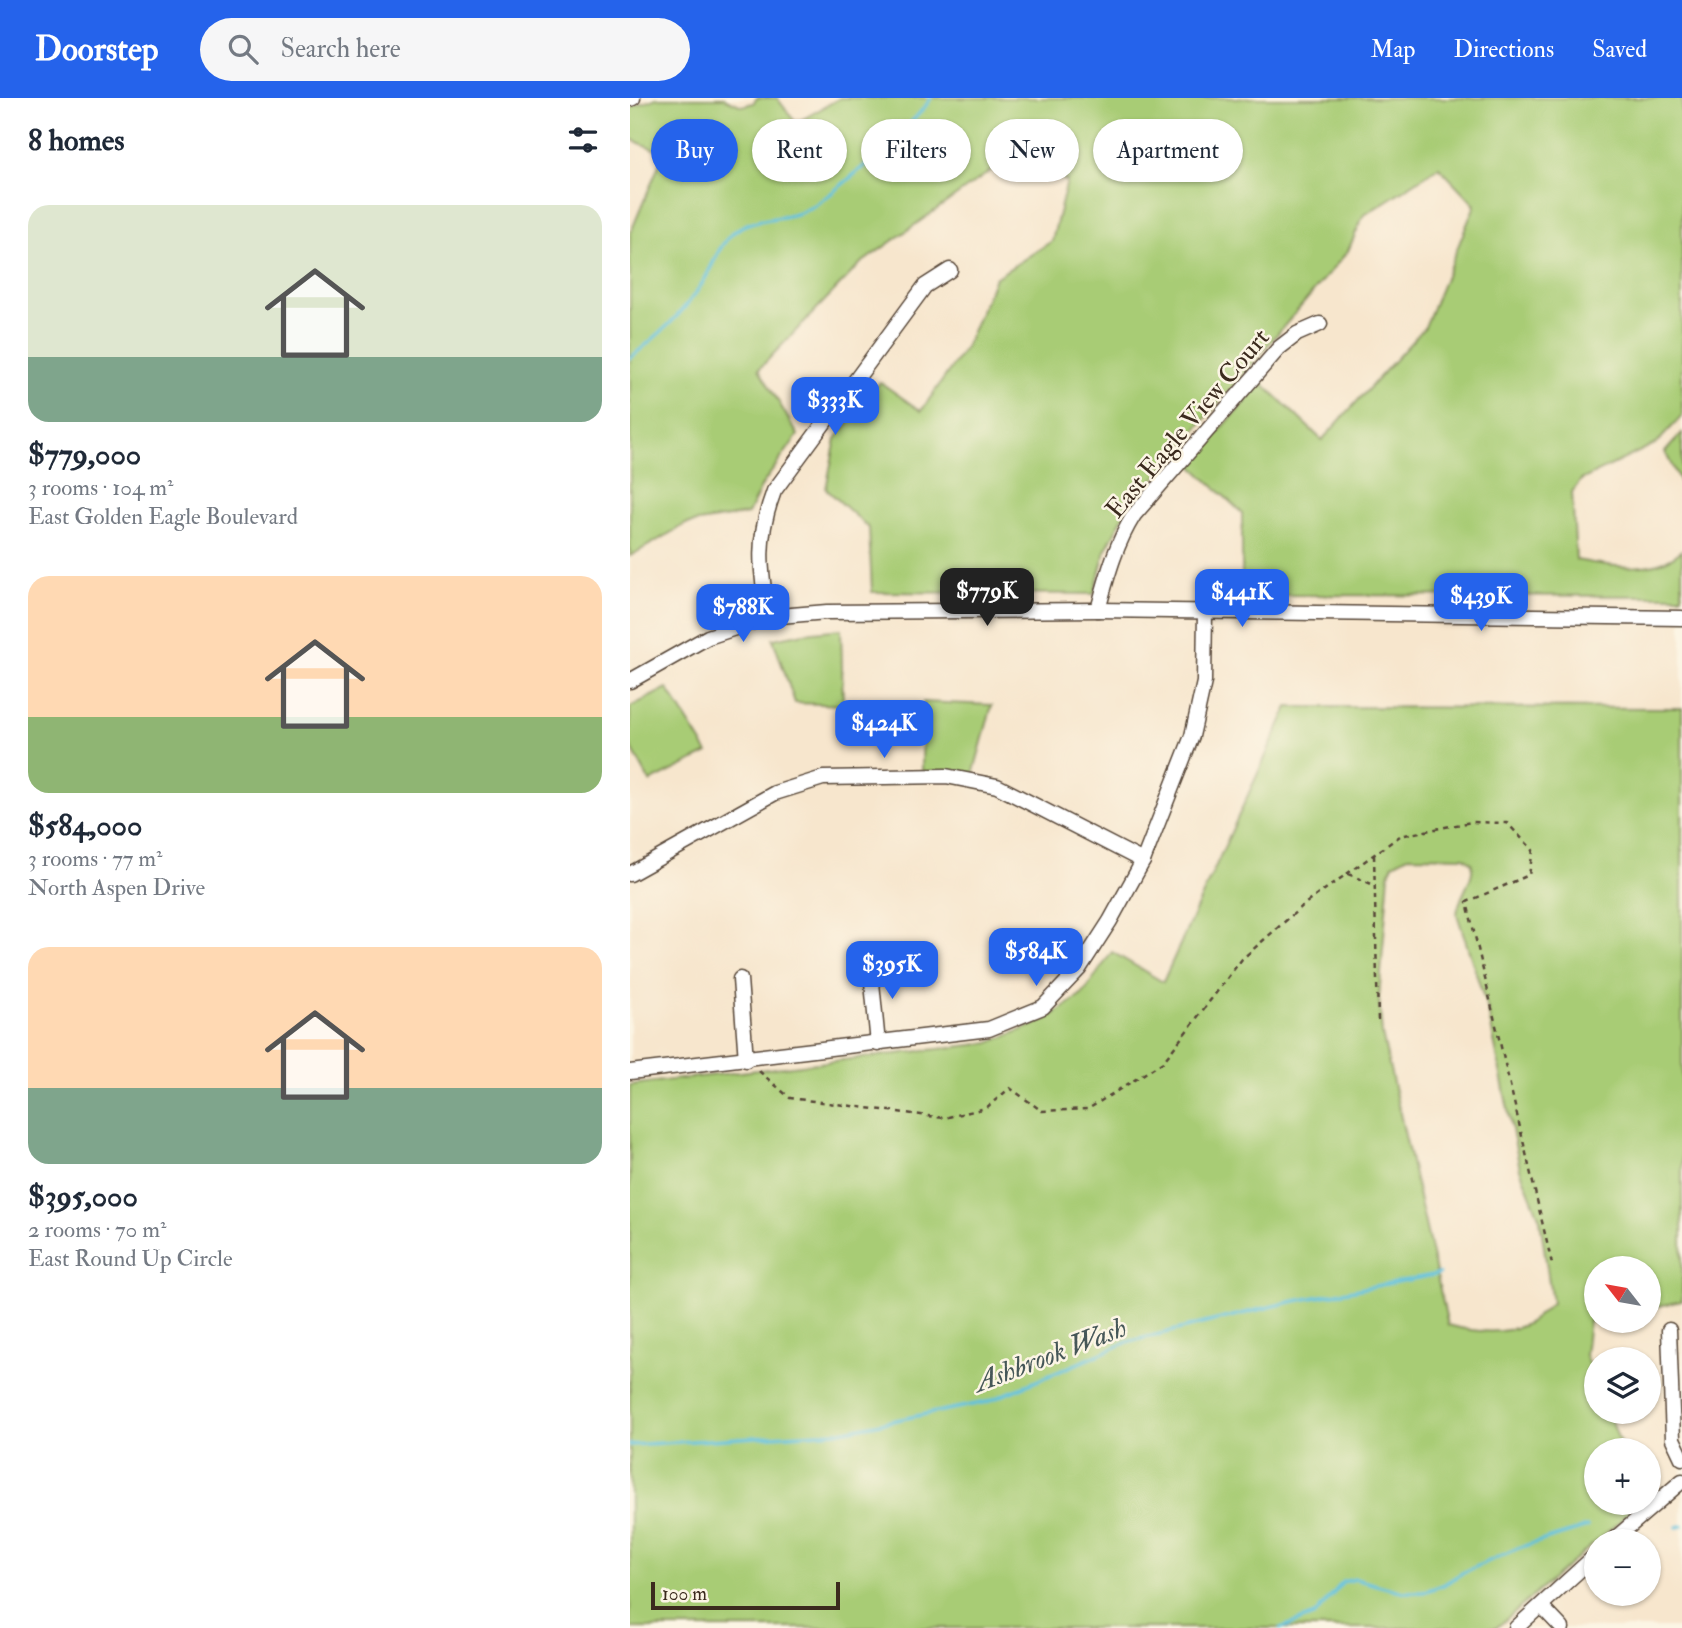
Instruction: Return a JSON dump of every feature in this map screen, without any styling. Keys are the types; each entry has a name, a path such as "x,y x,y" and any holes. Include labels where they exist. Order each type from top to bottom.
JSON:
{"street":[{"path":"768,617 760,565 761,542 774,491 925,286 950,270"},
{"name":"East Eagle View Court","path":"1098,610 1112,558 1134,515 1279,348 1297,334 1320,324"},
{"path":"630,681 708,637 768,617 827,612 1098,610 1682,618"},
{"path":"630,1072 989,1029 1042,1007 1079,969 1110,921 1143,861 1192,736 1205,682 1205,612"},
{"path":"630,874 775,793 823,778 946,776 997,786 1143,861"},
{"path":"872,962 878,1044"},
{"path":"740,979 746,1060"},
{"path":"1669,1330 1673,1439 1682,1458"},
{"path":"1626,1529 1682,1481"},
{"path":"1516,1628 1584,1566"},
{"path":"1541,1606 1562,1628"}],"path":[{"path":"746,1060 790,1098 944,1118 986,1108 1010,1088 1042,1111 1088,1109 1163,1062 1241,959 1306,903 1400,836 1471,822 1507,823 1534,850 1528,875 1467,902 1552,1264"},
{"path":"1374,855 1378,1021"},
{"path":"1348,874 1375,885"}],"green space":[{"path":"657,98 724,98 742,106 753,103 757,98 777,98 793,119 752,119 752,182 847,182 847,119 803,119 840,98 1682,98 1682,416 1657,443 1581,480 1572,492 1576,560 1617,566 1645,566 1671,558 1682,550 1682,596 1242,595 1242,513 1190,464 1262,383 1322,440 1425,327 1475,205 1439,167 1363,216 1348,251 1125,513 1105,551 1094,594 872,592 869,528 826,489 836,439 880,382 921,411 965,348 995,278 1052,241 1067,182 1079,182 1079,119 985,119 985,175 860,264 759,369 798,435 762,485 748,514 686,524 630,556 630,234 652,182 738,182 738,119 651,119 651,148 630,139 630,108"},
{"path":"1682,433 1682,486 1665,452"},
{"path":"841,629 843,705 795,703 773,639"},
{"path":"667,688 708,753 650,782 630,745 630,707"},
{"path":"923,702 992,705 973,775 922,771"},
{"path":"1288,707 1682,708 1682,1301 1661,1305 1661,1256 1584,1256 1584,1334 1587,1334 1584,1347 1584,1424 1613,1424 1618,1438 1584,1438 1584,1515 1627,1515 1611,1529 1584,1529 1584,1552 1496,1628 630,1628 630,1085 989,1043 1044,1021 1083,994 1112,952 1163,982","holes":["1408,856 1464,857 1472,863 1469,881 1457,914 1488,1011 1520,1169 1540,1219 1552,1303 1526,1324 1497,1331 1477,1331 1448,1325 1382,1034 1379,998 1389,874 1393,864"]}],"waterway":[{"path":"630,358 679,314 703,282 721,247 731,235 745,225 797,214 816,204 892,141 931,98"},
{"name":"Ashbrook Wash","path":"630,1445 836,1432 987,1402 1128,1342 1290,1302 1439,1274"},
{"path":"1677,1527 1682,1526"},
{"path":"1281,1628 1315,1615 1343,1582 1355,1579 1403,1592 1423,1592 1518,1548 1587,1527"}]}
